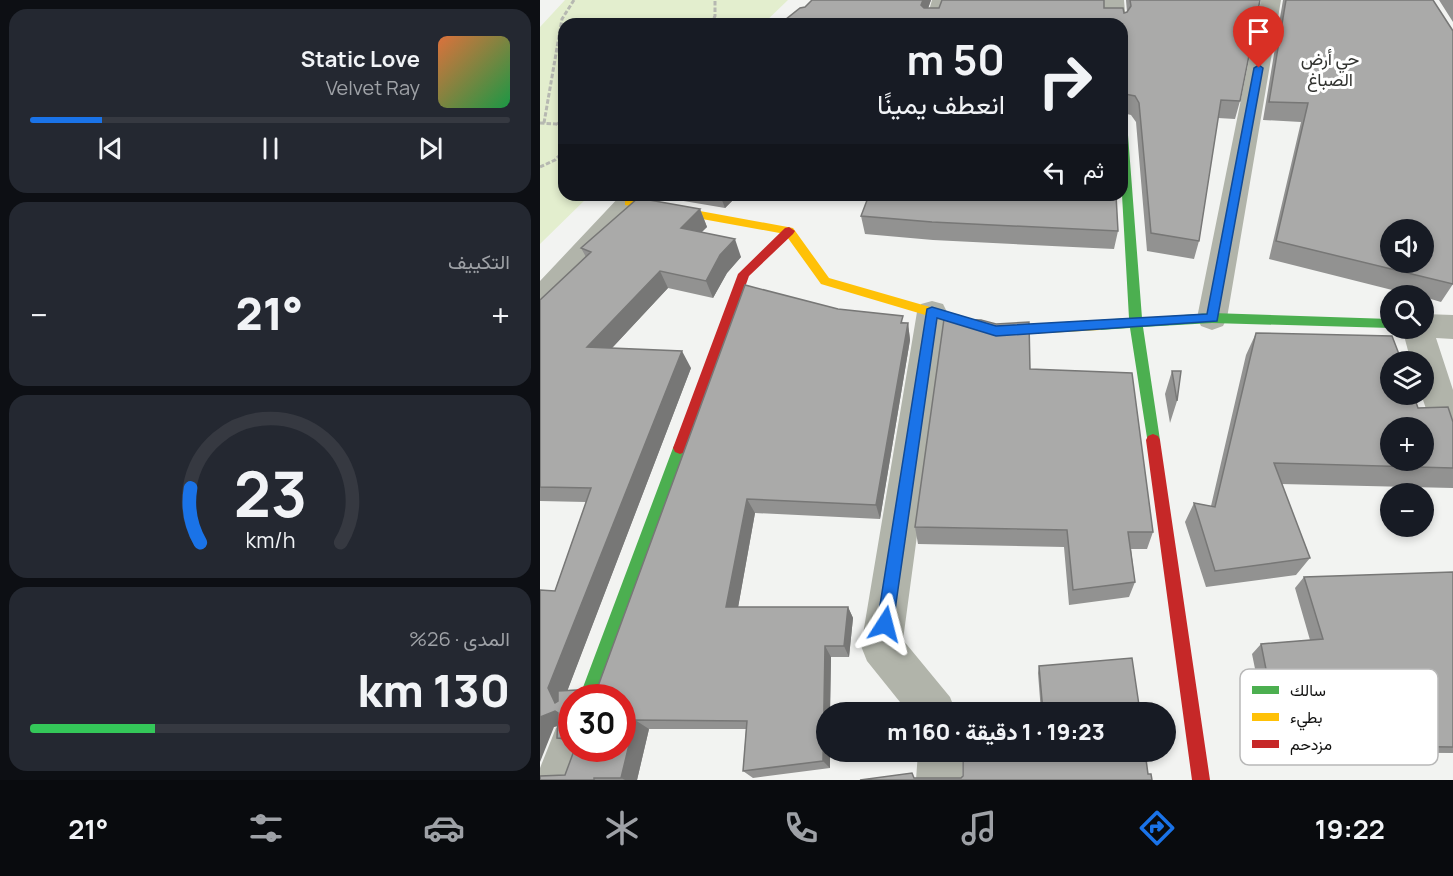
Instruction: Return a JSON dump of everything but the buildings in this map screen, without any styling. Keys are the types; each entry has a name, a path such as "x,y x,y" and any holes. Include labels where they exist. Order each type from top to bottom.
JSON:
{"street":[{"path":"1212,318 1271,0"},
{"path":"540,300 630,201"},
{"path":"642,201 789,231 825,281 996,331 1212,318 1380,324"},
{"path":"1128,201 1136,323 1201,780"},
{"path":"593,684 744,274 789,231"},
{"path":"927,702 882,646 932,312"},
{"path":"1434,326 1453,327"},
{"path":"1420,339 1453,443"},
{"path":"558,780 565,762"},
{"path":"939,780 940,762"}],"lane":[{"path":"934,18 939,0 951,0"}],"path":[{"path":"563,18 574,0"},
{"path":"714,18 715,0"},
{"path":"556,124 542,123 558,40"},
{"path":"540,167 558,156"}],"green space":[{"path":"565,0 788,0 769,18 558,18 558,201 584,201 540,244 540,27"}],"traffic: fast":[{"path":"1128,201 1136,323 1153,440"},
{"path":"1100,325 1212,318 1380,324"},
{"path":"593,684 680,448"}],"traffic: slow":[{"path":"629,202 789,231 825,281 996,331 1100,325"}],"traffic: jam":[{"path":"680,448 744,274 789,231"},
{"path":"1153,440 1201,780"}],"district":[{"name":"حي أرض الصباغ","path":"1330,68"}],"route":[{"path":"885,624 932,312 996,331 1212,318 1259,68"}]}
